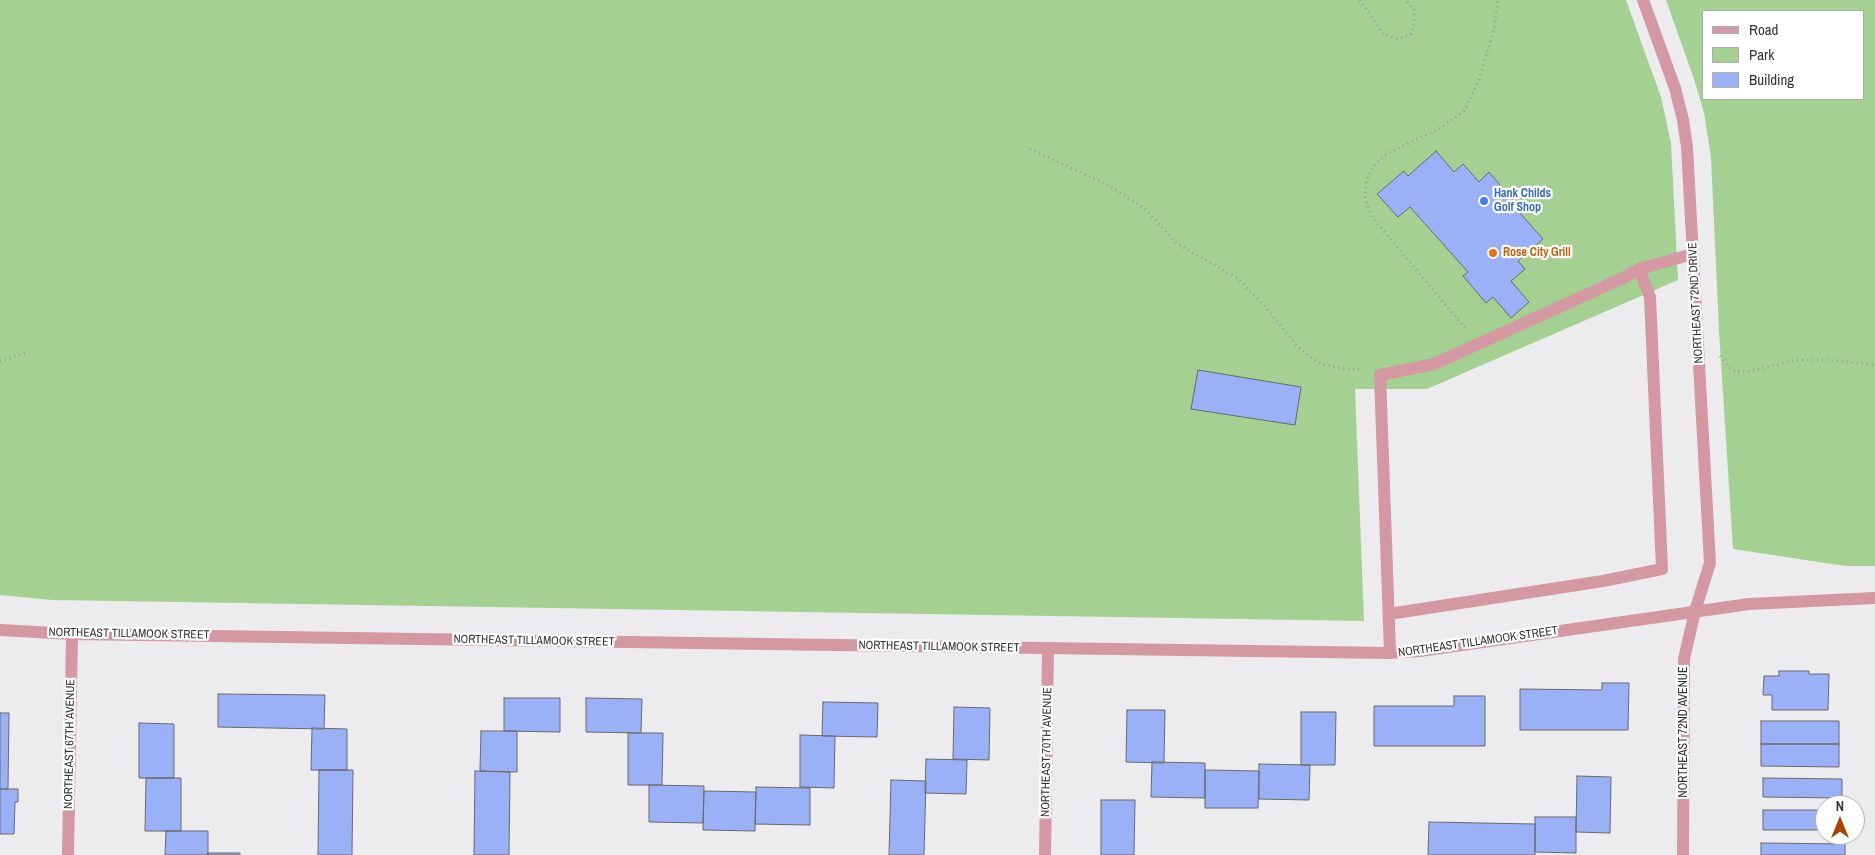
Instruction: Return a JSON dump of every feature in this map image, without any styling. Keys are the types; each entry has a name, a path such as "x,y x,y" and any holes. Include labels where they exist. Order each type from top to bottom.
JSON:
{"street":[{"name":"NORTHEAST 72ND DRIVE","path":"1644,0 1675,88 1683,120 1690,184 1710,563 1695,611"},
{"path":"1390,653 1380,375 1434,364 1640,269 1693,254"},
{"path":"1389,614 1603,581 1662,569 1650,297 1640,269"},
{"name":"NORTHEAST TILLAMOOK STREET","path":"0,630 72,634 1390,653 1429,650 1750,604 1875,598"},
{"name":"NORTHEAST 72ND AVENUE","path":"1683,855 1684,659 1695,611"},
{"name":"NORTHEAST 67TH AVENUE","path":"68,855 72,634"},
{"name":"NORTHEAST 70TH AVENUE","path":"1045,855 1048,648"}],"path":[{"path":"1360,0 1383,34 1398,39 1410,34 1414,24 1414,10 1406,0"},
{"path":"1478,344 1372,217 1364,198 1366,182 1372,168 1384,155 1439,129 1464,111 1480,80 1494,29 1498,0"},
{"path":"1030,150 1108,186 1144,208 1176,242 1237,278 1263,304 1299,348 1321,364 1346,369 1368,369"},
{"path":"0,361 26,353"},
{"path":"1719,353 1721,358 1736,372 1750,371 1797,360 1827,360 1875,365"}],"green space":[{"path":"0,0 1626,0 1661,97 1671,143 1678,280 1427,389 1355,389 1364,621 52,600 0,595"},
{"path":"1666,0 1875,0 1875,566 1845,566 1733,549 1719,331 1711,157 1704,113"}],"building":[{"path":"1436,151 1454,172 1463,164 1479,182 1489,172 1513,200 1510,202 1543,239 1518,261 1525,269 1511,281 1529,302 1511,318 1493,297 1486,303 1463,276 1468,272 1410,207 1398,217 1377,194 1404,171 1408,176"},
{"path":"1198,370 1301,387 1295,425 1191,409"},
{"path":"1779,671 1809,671 1809,674 1829,674 1828,710 1772,710 1772,695 1763,695 1764,676 1779,676"},
{"path":"1602,683 1629,683 1628,730 1520,730 1520,689 1602,690"},
{"path":"218,694 325,695 324,729 218,727"},
{"path":"1454,696 1485,696 1485,746 1374,746 1374,706 1454,706"},
{"path":"504,698 560,698 560,732 504,731"},
{"path":"586,698 642,699 641,733 586,732"},
{"path":"823,702 878,703 877,737 822,736"},
{"path":"954,707 990,708 989,760 953,759"},
{"path":"1127,710 1165,710 1164,763 1126,762"},
{"path":"1301,712 1336,712 1335,765 1301,765"},
{"path":"0,713 9,713 8,789 0,789"},
{"path":"1761,721 1839,721 1839,744 1761,744"},
{"path":"139,723 174,724 174,778 139,778"},
{"path":"312,728 347,729 347,770 311,770"},
{"path":"481,731 517,731 517,772 480,771"},
{"path":"628,733 663,733 662,785 628,785"},
{"path":"800,735 835,736 834,788 800,787"},
{"path":"1761,744 1839,744 1839,767 1761,766"},
{"path":"926,759 967,760 966,794 925,793"},
{"path":"1152,762 1205,763 1205,798 1151,797"},
{"path":"1259,764 1310,765 1309,800 1259,799"},
{"path":"319,770 353,770 352,855 318,855"},
{"path":"1205,770 1259,771 1258,808 1205,808"},
{"path":"475,771 510,772 509,855 474,855"},
{"path":"1577,776 1611,777 1610,833 1576,832"},
{"path":"146,778 181,778 181,831 145,831"},
{"path":"1763,778 1842,779 1842,795 1815,795 1815,798 1763,797"},
{"path":"891,780 926,781 924,855 889,855"},
{"path":"649,785 704,786 703,823 649,822"},
{"path":"756,787 810,788 810,825 755,824"},
{"path":"0,789 18,789 18,802 15,802 14,834 0,834"},
{"path":"704,791 756,792 755,831 703,830"},
{"path":"1101,800 1135,800 1134,855 1101,855"},
{"path":"1763,810 1815,810 1815,830 1763,830"},
{"path":"1535,817 1576,817 1576,853 1535,852"},
{"path":"1429,822 1535,824 1535,855 1428,855"},
{"path":"166,831 208,831 208,855 165,855"},
{"path":"1761,843 1845,845 1845,855 1761,855"},
{"path":"208,853 240,853 240,855 208,855"}],"place":[{"name":"Hank Childs Golf Shop","path":"1484,201"},
{"name":"Rose City Grill","path":"1493,253"}]}
